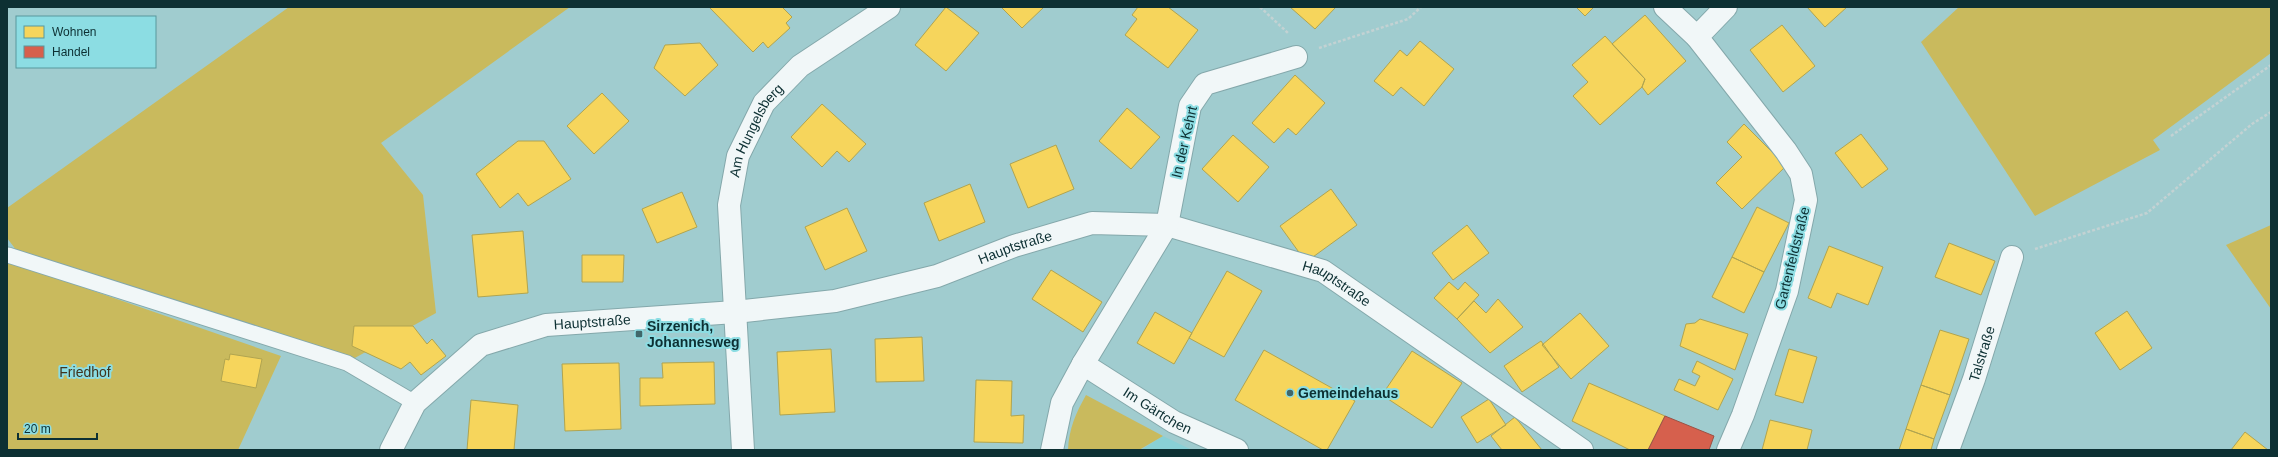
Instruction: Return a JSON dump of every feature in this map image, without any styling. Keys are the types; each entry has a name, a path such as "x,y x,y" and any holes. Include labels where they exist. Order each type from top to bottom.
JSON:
{"street":[{"name":"Am Hungelsberg","path":"743,450 729,205 738,156 764,103 800,66 889,7"},
{"path":"1665,7 1698,37 1726,7"},
{"name":"Gartenfeldstraße","path":"1698,37 1786,151 1801,174 1806,200 1787,291 1743,415 1728,450"},
{"name":"In der Kehrt","path":"1167,225 1190,106 1205,84 1301,48"},
{"name":"Hauptstraße","path":"415,403 481,346 546,325 736,312 835,301 937,276 1014,246 1092,223 1167,225 1323,271 1582,450"},
{"path":"1052,450 1062,403 1082,364 1167,225"},
{"name":"Talstraße","path":"1948,450 1974,379 2012,257"},
{"name":"Im Gärtchen","path":"1082,364 1174,422 1237,450"},
{"path":"391,450 415,403"}],"lane":[{"path":"8,256 347,363 415,403"}],"path":[{"path":"1260,7 1301,48 1408,19 1421,7"},
{"path":"2170,136 2271,65"},
{"path":"2012,257 2147,212 2252,124 2271,112"}],"shaded area":[{"path":"1163,436 1192,450 1141,450"}],"green space":[{"path":"289,7 570,7 381,143 423,195 436,313 353,359 20,255 7,238 7,208"},
{"path":"1959,7 2271,7 2271,53 2153,140 2160,150 2035,216 1921,42"},
{"path":"2271,225 2271,309 2226,245"},
{"name":"Friedhof","path":"7,261 281,356 238,450 7,450"},
{"path":"1086,395 1163,436 1139,450 1068,450 1074,421"}],"building: Wohnen":[{"path":"709,7 782,7 792,17 786,23 790,28 768,48 763,42 753,52"},
{"path":"946,7 979,33 946,71 915,45"},
{"path":"1001,7 1044,7 1022,28"},
{"path":"1138,7 1168,7 1198,30 1168,68 1125,35 1137,19 1132,15"},
{"path":"1290,7 1336,7 1315,29"},
{"path":"1576,7 1594,7 1585,16"},
{"path":"1807,7 1847,7 1825,27"},
{"path":"1645,15 1686,61 1648,95 1642,87 1645,79 1612,44"},
{"path":"1782,25 1815,66 1783,92 1750,50"},
{"path":"1605,36 1645,79 1642,87 1600,125 1573,96 1588,82 1572,65"},
{"path":"1420,41 1454,69 1424,106 1401,87 1393,96 1374,81 1400,50 1407,56"},
{"path":"700,43 718,65 685,96 654,68 665,45"},
{"path":"1295,75 1325,103 1296,135 1288,128 1274,143 1252,123"},
{"path":"602,93 629,121 594,154 567,126"},
{"path":"822,104 866,144 849,162 837,151 822,167 791,137"},
{"path":"1127,108 1160,137 1131,169 1099,141"},
{"path":"1744,124 1786,166 1742,209 1716,183 1742,157 1727,142"},
{"path":"1861,134 1888,169 1862,188 1835,153"},
{"path":"1233,135 1269,167 1238,202 1202,169"},
{"path":"518,141 544,141 571,179 528,206 518,193 500,208 476,174"},
{"path":"1056,145 1074,189 1028,208 1010,164"},
{"path":"970,184 985,222 939,241 924,203"},
{"path":"1331,189 1357,225 1306,262 1280,226"},
{"path":"682,192 697,227 657,243 642,209"},
{"path":"1757,207 1789,223 1764,272 1732,257"},
{"path":"847,208 867,251 825,270 805,227"},
{"path":"1467,225 1489,253 1453,280 1432,253"},
{"path":"523,231 528,293 478,297 472,235"},
{"path":"1949,243 1995,261 1981,295 1935,277"},
{"path":"1829,246 1883,267 1868,305 1837,293 1831,308 1808,298"},
{"path":"582,255 624,255 623,282 582,282"},
{"path":"1732,257 1764,272 1744,313 1712,297"},
{"path":"1051,270 1102,302 1083,332 1032,299"},
{"path":"1227,271 1262,291 1224,357 1189,338"},
{"path":"1449,282 1458,290 1465,282 1479,295 1457,319 1434,298"},
{"path":"1498,299 1523,327 1490,353 1457,319 1474,301 1486,313"},
{"path":"2127,311 2152,348 2120,370 2095,333"},
{"path":"1155,312 1192,333 1174,364 1137,343"},
{"path":"1580,313 1609,346 1571,379 1542,345"},
{"path":"1700,319 1748,334 1735,370 1680,346 1686,324 1695,323"},
{"path":"354,326 413,326 427,344 432,339 446,356 421,375 410,362 401,369 352,346"},
{"path":"1940,330 1969,339 1950,395 1921,385"},
{"path":"922,337 924,381 876,382 875,339"},
{"path":"1541,341 1559,367 1522,392 1504,366"},
{"path":"831,349 835,412 780,415 777,352"},
{"path":"1789,349 1817,357 1803,403 1775,395"},
{"name":"Gemeindehaus","path":"1264,350 1355,401 1327,450 1323,450 1235,400"},
{"path":"1412,351 1462,383 1432,428 1382,395"},
{"path":"230,354 262,359 256,388 221,381 225,359 229,360"},
{"path":"1697,361 1733,379 1718,410 1674,390 1679,379 1695,386 1700,376 1692,372"},
{"path":"714,362 715,404 640,406 640,378 663,378 662,363"},
{"path":"619,363 621,429 565,431 562,364"},
{"path":"976,380 1012,381 1011,416 1024,415 1023,443 974,442"},
{"path":"1589,383 1665,416 1648,450 1630,450 1572,421"},
{"path":"1921,385 1950,395 1934,439 1906,429"},
{"path":"1489,399 1506,425 1477,443 1461,417"},
{"path":"471,400 518,405 514,450 467,450"},
{"path":"1515,417 1542,450 1502,450 1491,436"},
{"path":"1770,420 1812,430 1807,450 1762,450"},
{"path":"1906,429 1934,439 1931,450 1899,450"},
{"path":"2245,432 2268,450 2231,450"}],"building: Handel":[{"path":"1665,416 1714,436 1709,450 1648,450"}],"place":[{"name":"Sirzenich, Johannesweg","path":"639,334"},
{"name":"Gemeindehaus","path":"1290,393"}]}
